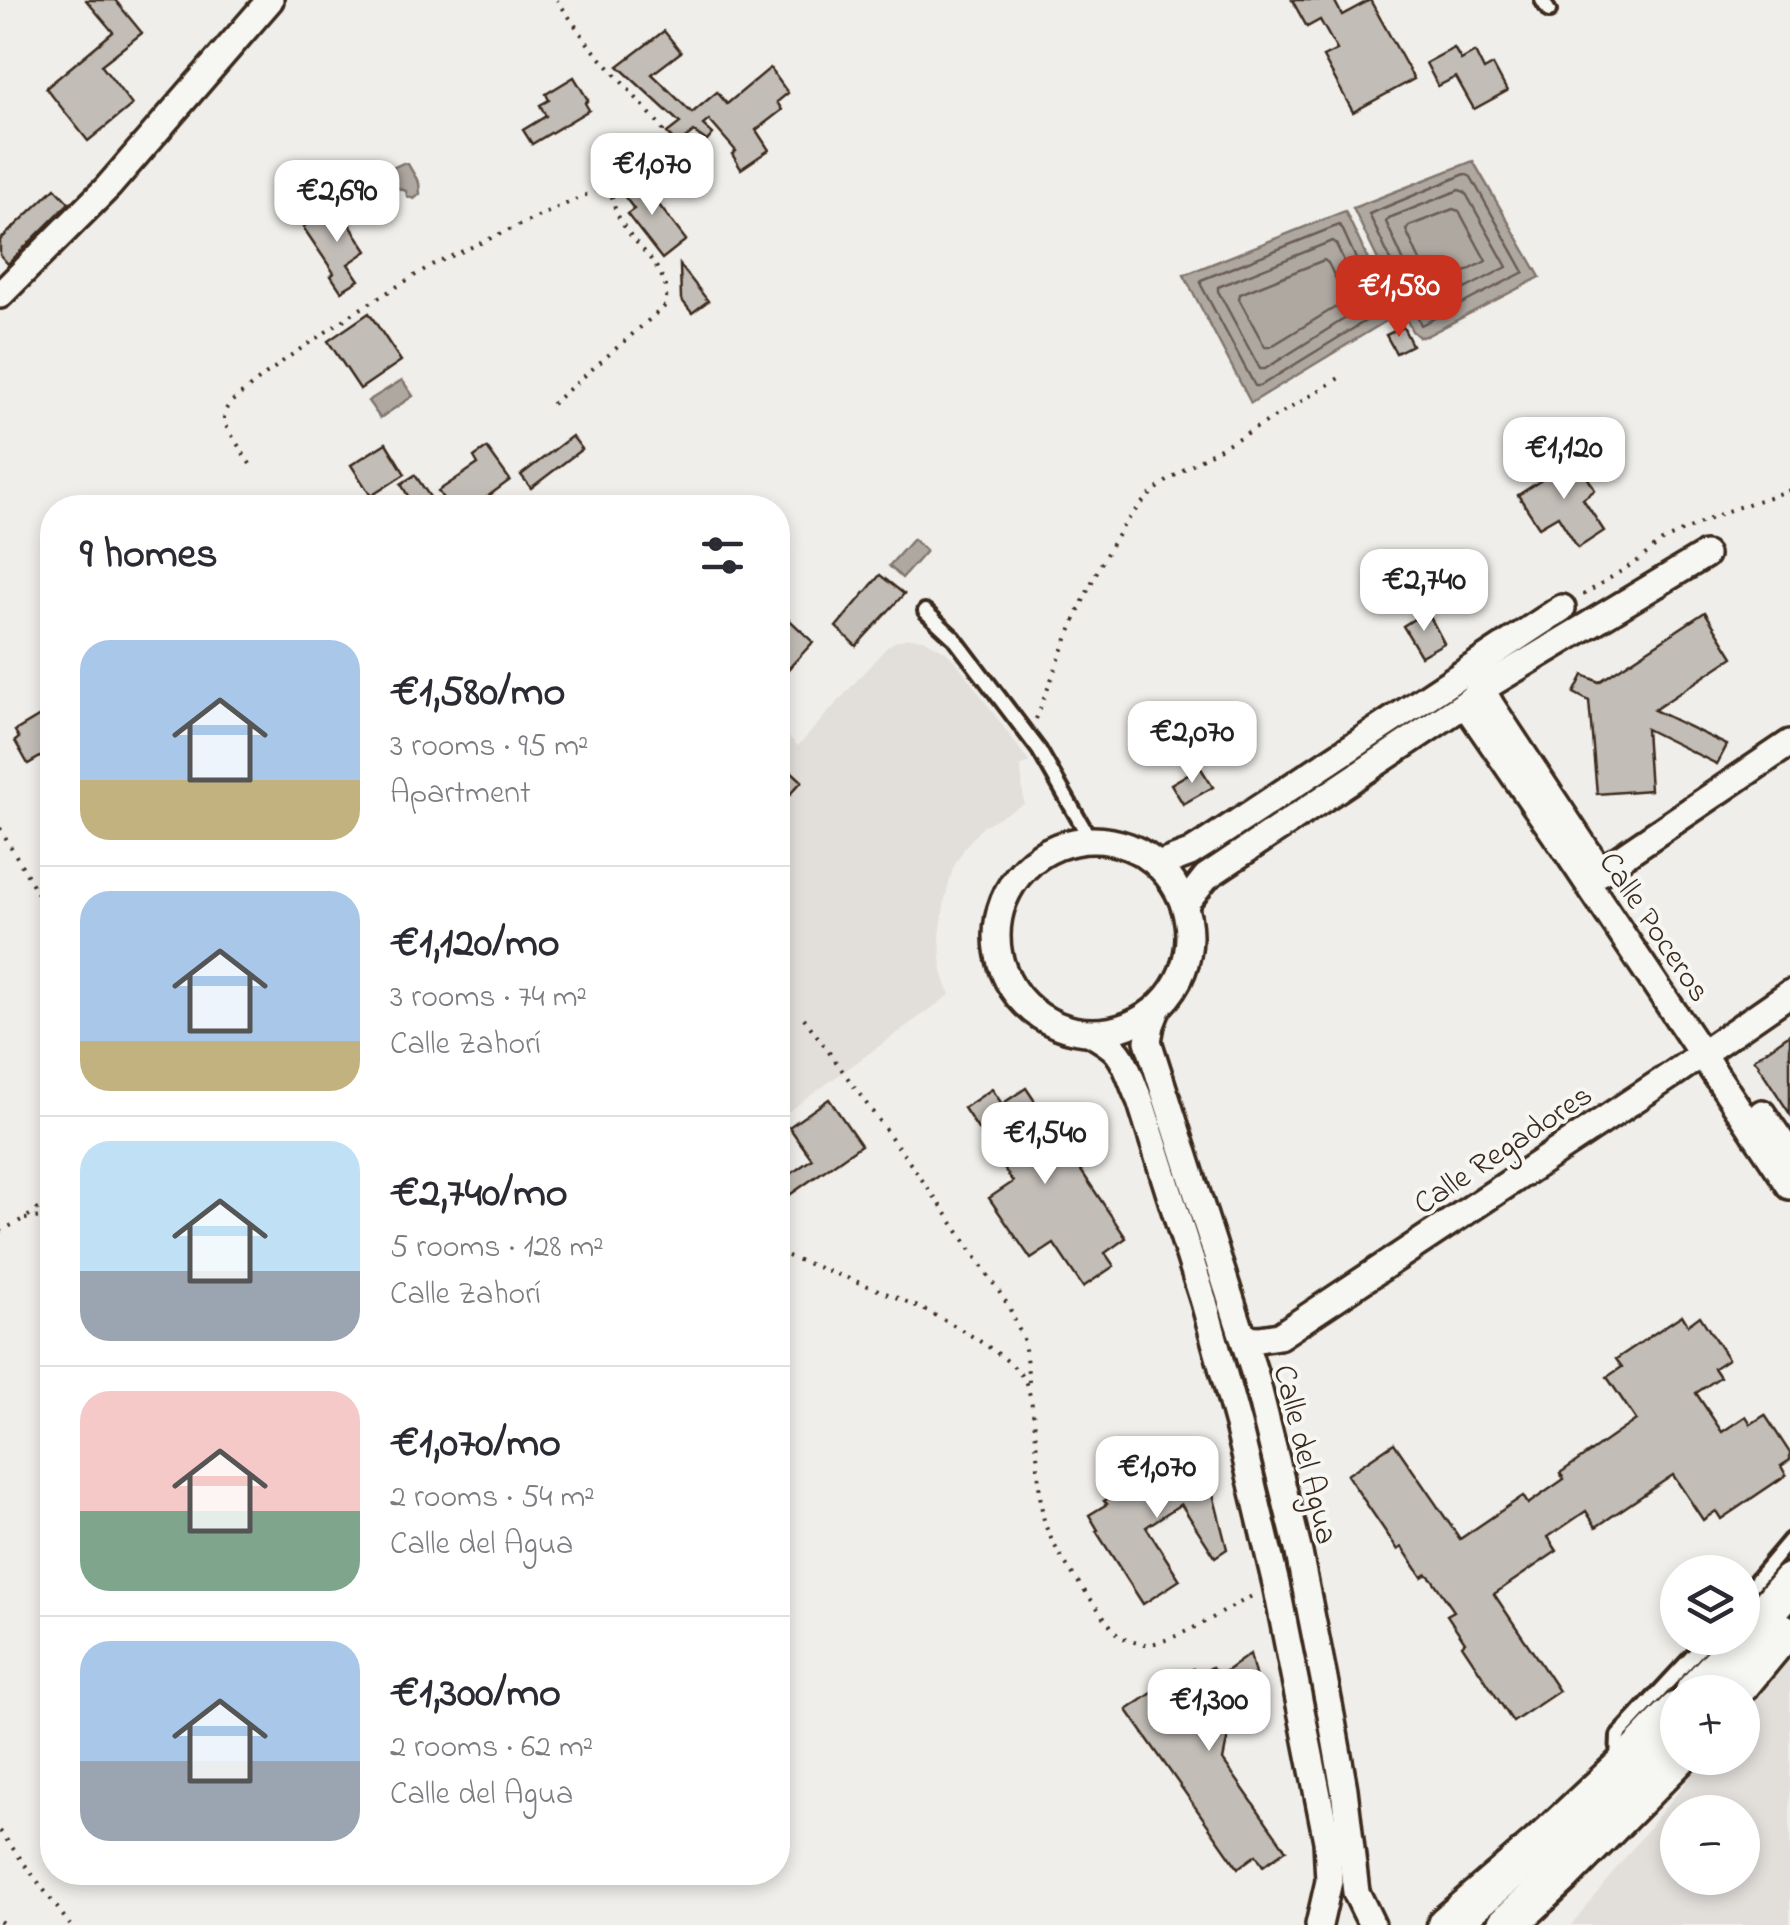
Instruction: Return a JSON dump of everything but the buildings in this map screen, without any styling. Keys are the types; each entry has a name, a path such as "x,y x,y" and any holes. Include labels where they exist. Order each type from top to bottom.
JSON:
{"street":[{"path":"0,295 108,187 270,0"},
{"path":"1158,865 1190,853 1705,554"},
{"path":"1184,905 1206,877 1472,687 1562,608"},
{"name":"Calle Poceros","path":"1472,687 1601,871 1790,1186"},
{"name":"Calle Poceros","path":"1472,687 1712,1054 1790,1154"},
{"path":"1601,871 1790,743"},
{"path":"1090,839 1138,850 1158,865 1174,883 1190,932 1186,960 1176,986 1158,1007 1116,1030 1062,1028 1036,1013 1015,992 1002,966 997,936 1001,907 1014,880 1035,858 1061,844 1090,839"},
{"name":"Calle Regadores","path":"1255,1376 1270,1354 1712,1054 1790,993"},
{"name":"Calle del Agua","path":"1158,1007 1148,1041 1255,1376 1299,1553 1329,1704 1356,1892 1372,1925"},
{"name":"Calle Regadores","path":"1244,1338 1279,1336 1712,1054 1790,1010"},
{"name":"Calle del Agua","path":"1091,1032 1116,1050 1140,1100 1238,1425 1276,1584 1328,1841 1329,1880 1319,1925"},
{"path":"1711,1675 1790,1583"},
{"path":"1747,1675 1790,1623"},
{"path":"1447,1925 1539,1846 1660,1729"},
{"path":"1507,1925 1660,1774"}],"lane":[{"path":"924,611 954,638 1039,750 1090,839"},
{"path":"1760,1576 1790,1540"},
{"path":"1616,1773 1618,1736 1693,1655"}],"path":[{"path":"250,464 224,423 224,412 231,402 287,358 432,265 610,184 660,148 660,125 589,45 557,0"},
{"path":"552,404 665,306 668,294 664,280 614,209 610,184"},
{"path":"1029,737 1101,566 1147,497 1200,459 1340,378"},
{"path":"1562,608 1640,560 1662,541 1726,511 1790,490"},
{"path":"0,828 40,897"},
{"path":"804,1018 940,1203 1008,1305 1024,1340 1045,1523 1054,1545 1118,1636 1150,1644 1172,1637 1276,1584"},
{"path":"0,1231 40,1208"},
{"path":"25,1220 40,1218"},
{"path":"790,1256 905,1298 971,1336 1006,1359 1024,1379 1031,1399"},
{"path":"0,1832 70,1925"}],"shaded area":[{"path":"923,639 945,651 958,664 1029,762 1021,767 1024,804 983,826 953,868 940,936 942,972 950,995 790,1110 790,738 798,746 894,642"},
{"path":"1790,1652 1790,1925 1571,1925 1660,1814 1660,1895 1760,1895 1760,1795 1675,1795 1691,1775 1760,1775 1760,1690"}],"water":[{"path":"1473,161 1540,277 1419,337 1412,331 1353,208"},
{"path":"408,164 419,183 420,194 414,199 395,187 389,175 390,169"},
{"path":"1345,211 1391,315 1251,403 1184,275"},
{"path":"402,380 413,396 380,418 368,401"},
{"path":"913,539 926,551 902,578 889,566"}]}
